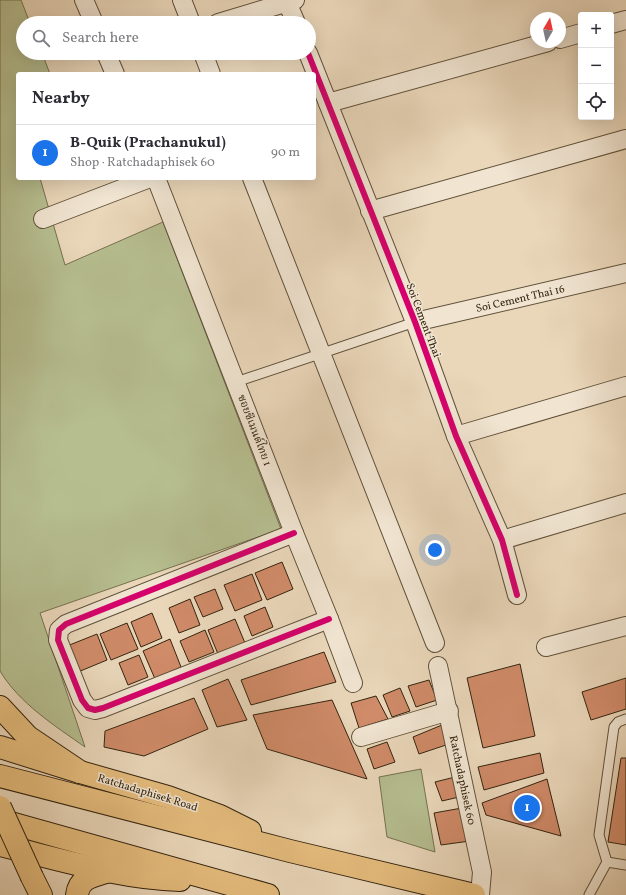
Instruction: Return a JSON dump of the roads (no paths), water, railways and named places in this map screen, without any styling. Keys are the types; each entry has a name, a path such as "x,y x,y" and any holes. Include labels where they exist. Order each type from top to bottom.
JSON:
{"main road":[{"path":"0,707 28,737 80,772"},
{"name":"Ratchadaphisek Road","path":"0,747 168,797 220,816 290,851"},
{"name":"Ratchadaphisek Road","path":"0,776 290,851 474,895"},
{"path":"0,807 41,895"},
{"path":"0,820 268,895"},
{"path":"0,845 109,871 161,879 217,881"},
{"path":"76,895 79,885 86,878 109,871"}],"street":[{"path":"84,0 91,16"},
{"path":"182,0 188,16"},
{"path":"241,16 290,1 294,16"},
{"path":"614,23 626,20"},
{"path":"566,37 578,34"},
{"path":"328,103 530,47"},
{"path":"112,60 115,72"},
{"path":"206,60 210,72"},
{"name":"Soi Cement Thai","path":"311,60 316,72"},
{"name":"Soi Cement Thai","path":"316,73 415,322 456,436 502,540 518,595"},
{"path":"370,211 626,139"},
{"path":"43,219 145,180"},
{"name":"ซอยซีเมนต์ไทย 1","path":"157,180 294,533 329,618 353,683"},
{"path":"253,180 435,643"},
{"name":"Soi Cement Thai 16","path":"415,322 626,273"},
{"path":"456,436 626,386"},
{"path":"502,540 626,504"},
{"path":"294,533 66,624 59,630 58,640 82,700 88,708 95,710 103,708 329,618"},
{"path":"546,647 626,626"},
{"name":"Ratchadaphisek 60","path":"438,666 449,711 482,872 480,895"},
{"path":"361,737 449,711"}],"lane":[{"path":"236,382 415,322"},
{"path":"589,895 607,862 600,835 614,727 618,722 626,719"},
{"path":"607,862 626,865"}],"place":[{"name":"B-Quik (Prachanukul)","path":"527,808"}]}
